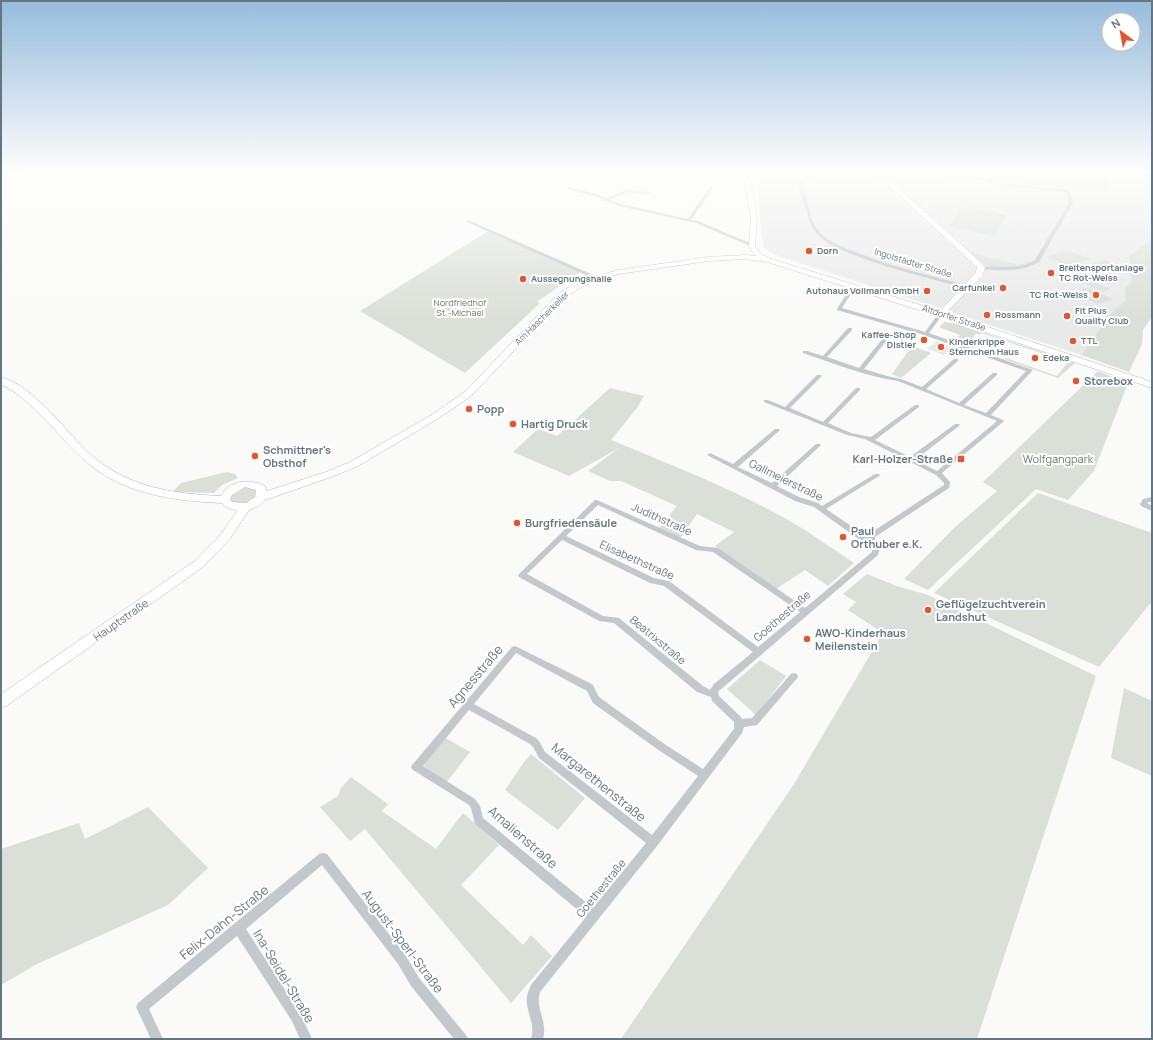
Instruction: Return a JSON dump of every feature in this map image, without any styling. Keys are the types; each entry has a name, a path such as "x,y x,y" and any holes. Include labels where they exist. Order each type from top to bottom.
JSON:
{"main road":[{"path":"754,221 754,251"},
{"path":"931,221 982,268 980,273 941,314"},
{"name":"Am Hascherkeller","path":"245,507 254,503 261,494 288,488 344,469 386,447 436,416 469,393 560,297 580,284 596,278 618,272 638,269 709,259 745,257 754,251 767,260 850,285"},
{"name":"Altdorfer Straße","path":"850,285 1152,385"},
{"path":"1,380 34,401 88,458 102,470 126,483 139,488 194,497 203,500 228,500 245,507"},
{"path":"232,528 228,500 235,488 245,484 255,485 261,494"},
{"name":"Hauptstraße","path":"1,702 199,564 218,546 232,528 245,507"}],"street":[{"path":"468,221 596,278"},
{"path":"690,221 754,251"},
{"name":"Ingolstädter Straße","path":"813,221 816,230 822,237 833,244 857,254 967,287"},
{"path":"982,268 1015,269 1035,263 1061,221"},
{"path":"850,285 839,309 926,334 1030,370 987,416"},
{"path":"926,334 941,314"},
{"path":"824,358 850,329"},
{"path":"860,370 885,339"},
{"path":"805,352 886,378 899,380 1001,421 945,466 938,474"},
{"path":"923,389 956,360"},
{"path":"960,405 995,374"},
{"path":"786,409 820,376"},
{"path":"824,424 858,389"},
{"path":"766,401 824,424 871,440 938,474 946,480 947,486 872,536 871,540"},
{"path":"871,440 917,406"},
{"path":"910,460 957,425"},
{"path":"734,467 777,430"},
{"path":"773,486 818,445"},
{"name":"Gallmeierstraße","path":"710,455 821,509 860,536 871,540"},
{"path":"821,509 877,475"},
{"path":"1152,499 1145,501 1143,504 1152,509"},
{"name":"Judithstraße","path":"522,575 597,502 699,548 715,550 805,612"},
{"name":"Elisabethstraße","path":"561,537 653,581 666,583 759,652"},
{"name":"Goethestraße","path":"714,694 717,687 722,682 875,553 876,548 871,540"},
{"name":"Beatrixstraße","path":"522,575 602,619 616,620 700,689 714,694"},
{"name":"Agnesstraße","path":"416,767 515,648 590,688 596,700 660,746 704,775"},
{"path":"714,694 715,698 732,713 739,723 754,722 794,677"},
{"name":"Margarethenstraße","path":"468,705 533,741 542,755 653,842"},
{"name":"Goethestraße","path":"537,1039 539,1027 532,1008 531,999 534,991 653,842 739,730 739,723"},
{"name":"Amalienstraße","path":"416,767 472,802 475,806 479,821 594,916"},
{"name":"Felix-Dahn-Straße","path":"157,1039 142,1007 323,858"},
{"name":"August-Sperl-Straße","path":"323,858 402,960 415,982 462,1039"},
{"name":"Ina-Seidel-Straße","path":"238,927 296,1017 306,1039"}],"shaded area":[{"path":"760,221 1152,221 1152,241 1149,241 1129,256 1132,283 1126,300 1110,315 1081,355 776,255 764,248"},
{"name":"Kinderkrippe Sternchen Haus","path":"937,341 953,347 944,355 927,349"}],"green space":[{"path":"953,221 1004,221 994,236 949,226"},
{"name":"Nordfriedhof St.-Michael","path":"490,230 581,271 537,302 540,303 464,374 465,373 360,311"},
{"path":"1149,241 1152,241 1152,317 1143,330 1142,344 1129,372 1081,355 1110,315 1126,300 1125,288 1132,283 1129,256"},
{"path":"967,248 970,248 968,249 975,252 975,254 1019,265 1021,263 1024,264 1008,268 1001,268 989,266 977,259 966,249"},
{"path":"1067,250 1090,259 1069,267 1046,257"},
{"path":"1104,260 1128,269 1115,274 1091,264"},
{"path":"1099,269 1123,279 1109,284 1085,274"},
{"name":"TC Rot-Weiss","path":"1086,279 1111,289 1103,292 1079,281"},
{"path":"1088,288 1113,299 1098,304 1073,293"},
{"path":"944,322 954,323 1075,363 1058,378 1004,359 1006,358 1057,376 1068,362 981,333 980,335 976,334 968,342 972,344 970,346 997,355 995,356 955,341 960,335 941,328 940,326"},
{"path":"912,346 931,353 901,378 892,374"},
{"name":"Wolfgangpark","path":"1098,371 1128,383 1094,471 1068,500 1036,489 928,590 904,579 954,528 997,491 983,482"},
{"path":"610,388 644,396 637,408 611,440 747,498 790,521 854,563 828,586 805,570 776,589 715,546 734,532 697,514 680,538 659,528 677,506 621,481 610,481 588,471 619,448 569,476 513,452 538,429 557,436"},
{"path":"227,472 235,474 238,478 222,485 214,493 172,492 181,483"},
{"path":"246,486 258,488 256,499 241,505 230,501 230,495"},
{"path":"1038,493 1152,533 1152,601 1099,667 934,593"},
{"path":"867,574 897,586 928,595 1096,676 977,1039 621,1039 794,784 883,633 848,610 856,602 843,594"},
{"path":"760,660 786,676 756,715 727,689"},
{"path":"1124,688 1152,701 1152,776 1111,758"},
{"path":"444,737 470,752 446,783 424,765"},
{"path":"531,754 585,798 558,830 505,790"},
{"path":"351,777 388,804 382,811 436,849 463,813 499,845 461,885 523,945 531,935 552,956 511,1003 365,829 350,841 320,807 338,796 341,788"},
{"path":"148,807 208,868 168,905 37,964 1,985 1,849 79,823 85,839"}],"place":[{"name":"Dorn","path":"809,251"},
{"name":"Breitensportanlage TC Rot-Weiss","path":"1051,273"},
{"name":"Aussegnungshalle","path":"523,279"},
{"name":"Carfunkel","path":"1003,288"},
{"name":"Autohaus Vollmann GmbH","path":"927,291"},
{"name":"TC Rot-Weiss","path":"1096,295"},
{"name":"Rossmann","path":"987,315"},
{"name":"Fit Plus Quality Club","path":"1067,316"},
{"name":"Kaffee-Shop Distler","path":"924,340"},
{"name":"TTL","path":"1073,341"},
{"name":"Kinderkrippe Sternchen Haus","path":"941,347"},
{"name":"Edeka","path":"1035,358"},
{"name":"Storebox","path":"1076,381"},
{"name":"Popp","path":"469,409"},
{"name":"Hartig Druck","path":"513,424"},
{"name":"Schmittner's Obsthof","path":"255,456"},
{"name":"Karl-Holzer-Straße","path":"961,459"},
{"name":"Burgfriedensäule","path":"517,523"},
{"name":"Paul Orthuber e.K.","path":"843,537"},
{"name":"Geflügelzuchtverein Landshut","path":"928,610"},
{"name":"AWO-Kinderhaus Meilenstein","path":"807,639"}]}
